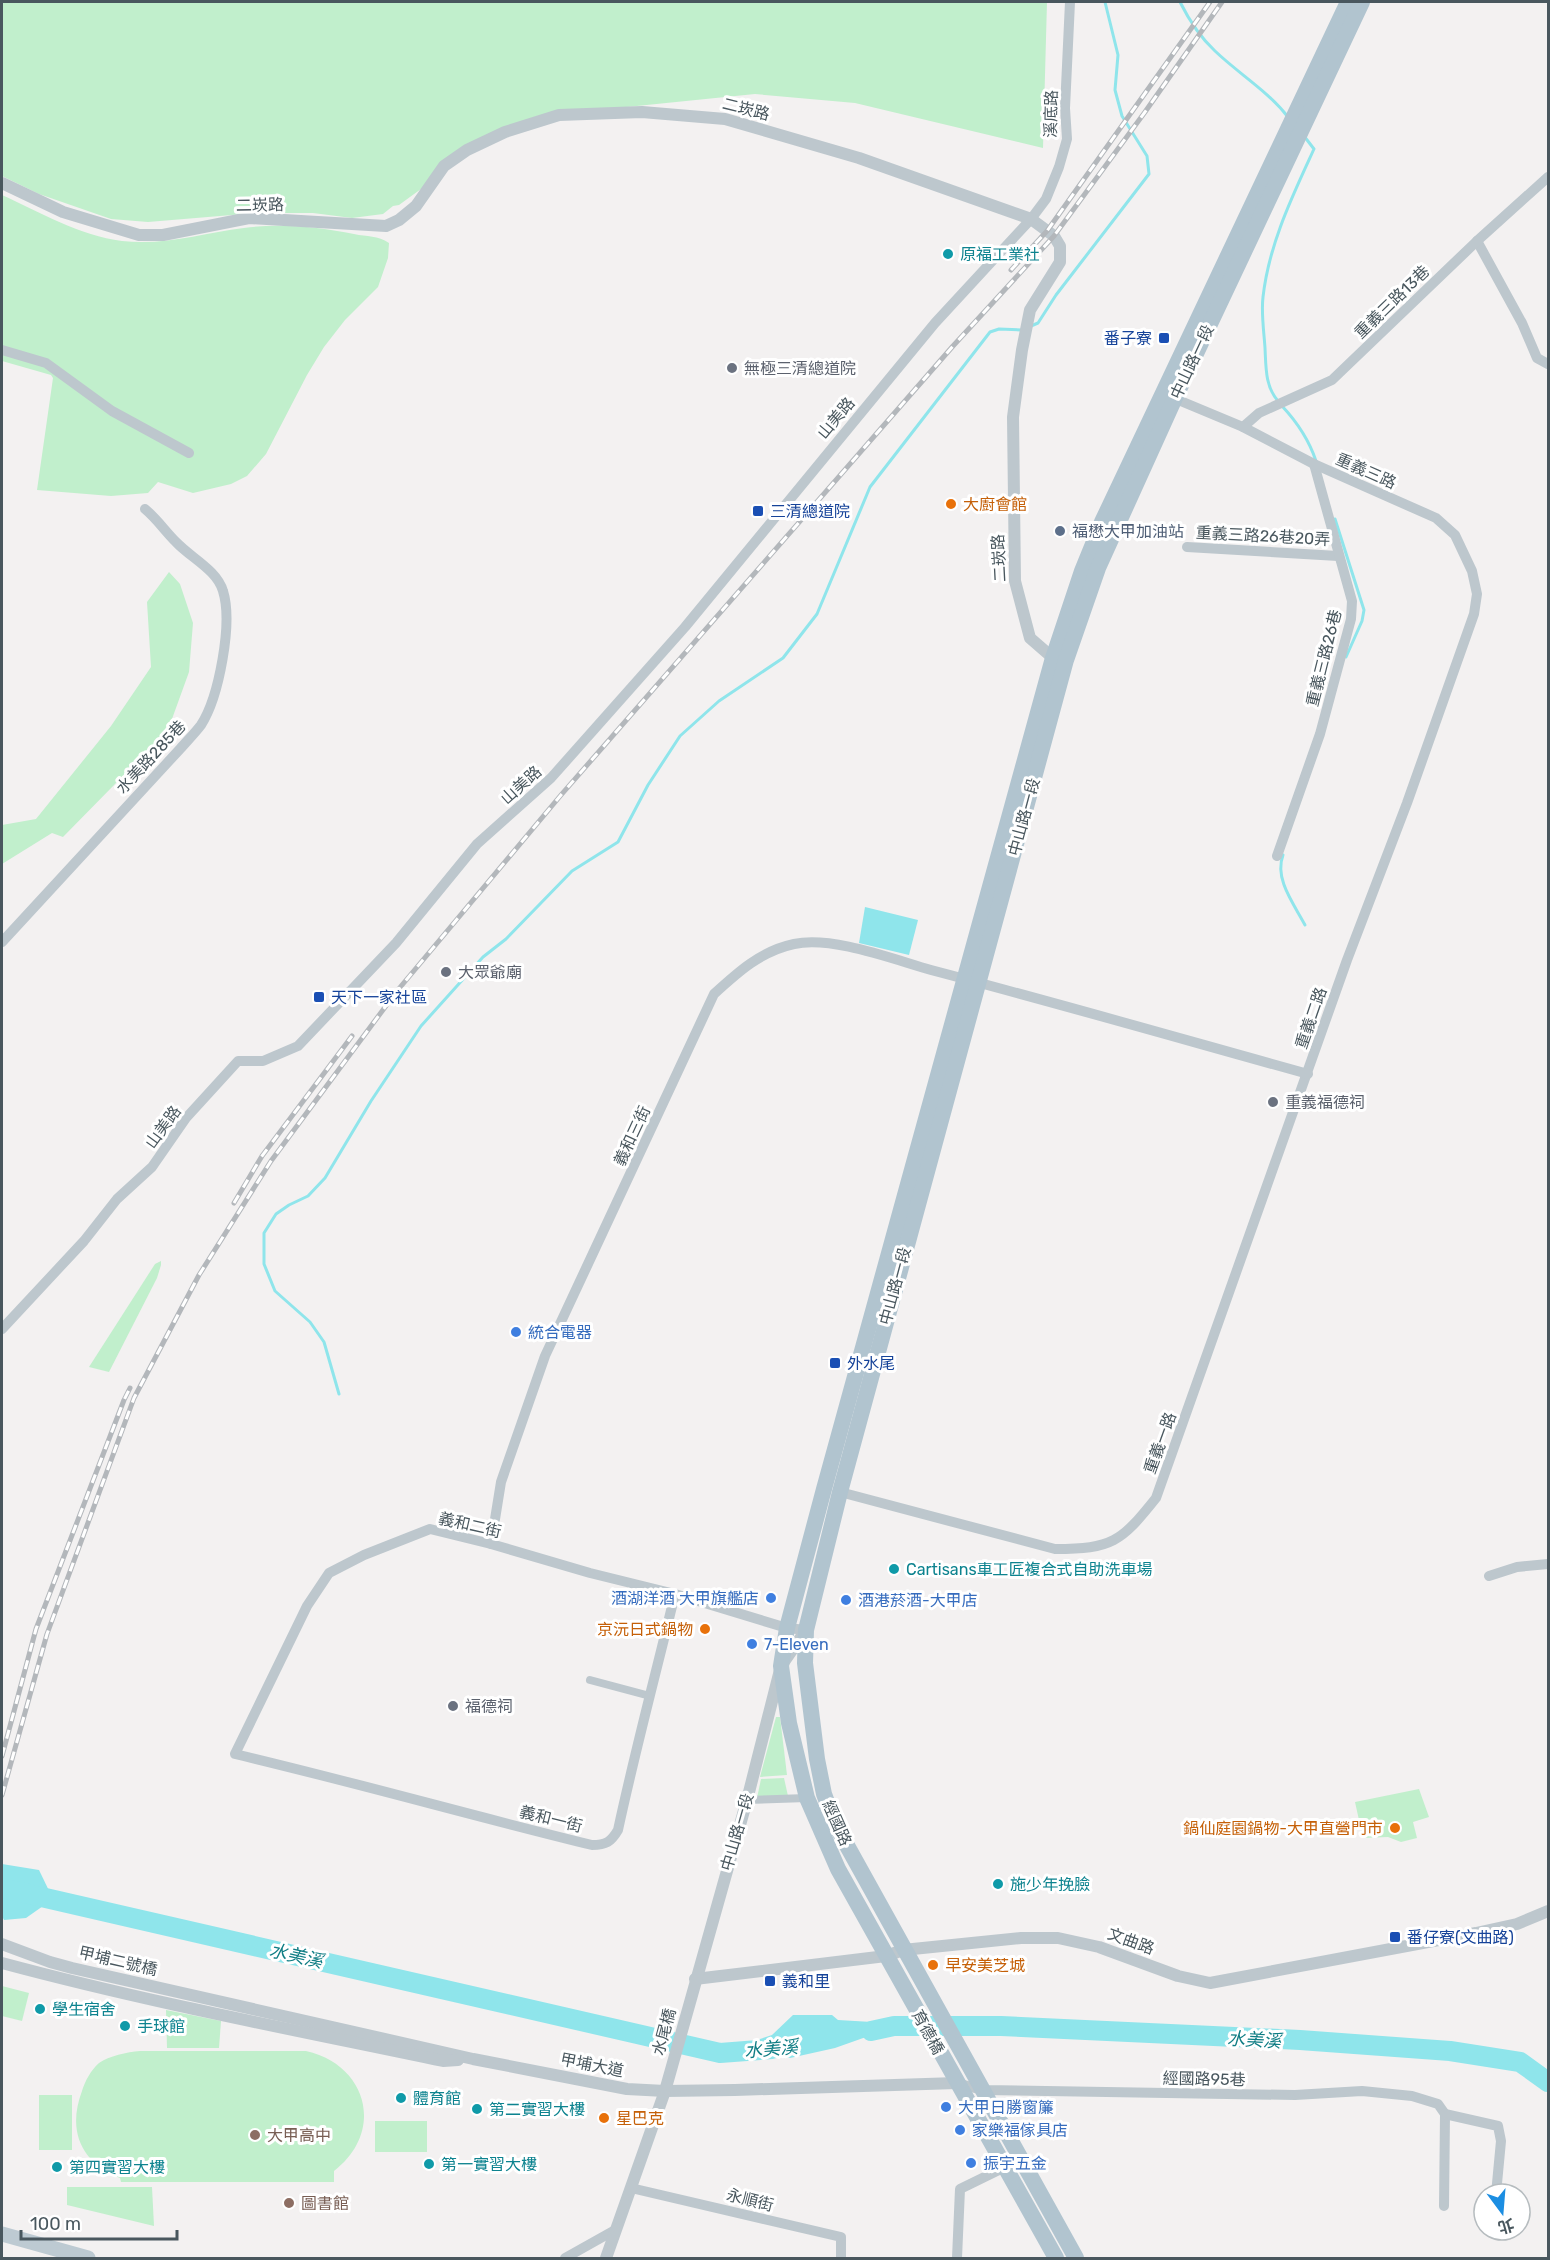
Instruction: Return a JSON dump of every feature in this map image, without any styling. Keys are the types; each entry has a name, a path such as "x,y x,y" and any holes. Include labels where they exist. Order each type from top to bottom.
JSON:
{"main road":[{"name":"中山路一段","path":"781,1666 787,1628 972,980 1059,659 1169,396 1348,2"},
{"name":"中山路一段","path":"1169,396 1362,2"},
{"name":"中山路一段","path":"806,1630 840,1492 952,1077 972,980"},
{"name":"經國路","path":"806,1630 805,1663 824,1794 835,1824 930,1997"},
{"name":"經國路","path":"781,1666 789,1724 807,1798 838,1869 909,1998"},
{"name":"育德橋","path":"930,1997 982,2090"},
{"name":"育德橋","path":"909,1998 957,2083"},
{"path":"957,2083 1056,2259"},
{"path":"982,2090 1076,2259"},
{"path":"2,2234 88,2259"}],"street":[{"name":"溪底路","path":"1031,219 1046,198 1059,167 1067,139 1065,108 1070,2"},
{"name":"二崁路","path":"2,183 63,212 139,235 163,235 249,218 386,226 399,220 416,206 444,166 467,150 505,132 559,115 642,111 725,119 858,158 1031,219 1054,236 1060,246 1060,262 1030,310 1012,417 1015,581 1030,638 1059,659"},
{"name":"重義三路13巷","path":"1244,427 1259,413 1332,380 1477,241 1548,177"},
{"name":"山美路","path":"2,1329 84,1241 117,1199 152,1167 186,1118 238,1061 263,1061 298,1046 396,943 477,843 551,778 685,627 935,323 1031,219"},
{"path":"1477,241 1522,322 1538,358 1548,364"},
{"path":"2,350 46,363 112,411 189,453"},
{"name":"重義三路","path":"1169,396 1244,427 1314,464 1436,518 1455,535 1472,571 1477,594 1474,614 1466,637"},
{"name":"重義三路26巷","path":"1277,856 1320,734 1351,620 1352,601 1314,464"},
{"name":"水美路285巷","path":"2,942 187,741 201,724 215,696 227,617 223,590 213,574 176,542 157,519 145,509"},
{"name":"重義三路26巷20弄","path":"1187,547 1338,556"},
{"name":"重義二路","path":"972,980 1308,1074 1347,960 1407,803 1466,637"},
{"name":"義和三街","path":"491,1544 501,1482 545,1356 714,994 741,969 765,954 794,944 826,942 972,980"},
{"name":"重義一路","path":"840,1492 1055,1549 1087,1549 1115,1541 1137,1522 1156,1498 1308,1074"},
{"name":"義和二街","path":"235,1754 308,1606 329,1574 364,1555 430,1529 675,1594 787,1628 806,1630"},
{"path":"1489,1575 1548,1564"},
{"name":"義和一街","path":"235,1754 364,1785 518,1827 592,1845 603,1845 611,1841 618,1830 636,1744 675,1594"},
{"name":"中山路一段","path":"691,1997 747,1800 781,1666 806,1630"},
{"path":"590,1680 650,1696"},
{"path":"747,1800 807,1798"},
{"name":"文曲路","path":"695,1979 886,1956 903,1950 1021,1938 1058,1938 1100,1947 1178,1976 1210,1983 1476,1933 1517,1924 1548,1911"},
{"name":"甲埔二號橋","path":"2,1944 72,1968 229,2004"},
{"path":"2,1963 76,1983 431,2059 443,2061 473,2059"},
{"name":"水尾橋","path":"665,2091 691,1997"},
{"name":"甲埔大道","path":"229,2004 473,2059 627,2089 665,2091 957,2083"},
{"name":"經國路95巷","path":"957,2083 982,2090 1295,2095 1362,2091 1412,2096 1438,2104 1445,2114 1498,2126 1501,2140 1497,2182"},
{"path":"606,2259 665,2091"},
{"path":"1443,2206 1445,2114"},
{"path":"957,2259 960,2189 1005,2167"},
{"name":"永順街","path":"631,2188 841,2237 841,2259"},
{"path":"565,2259 615,2230"}],"green space":[{"path":"2,2 1047,2 1043,148 855,103 755,94 548,115 480,146 399,205 393,206 383,214 352,218 313,213 257,213 148,222 111,219 39,194 2,176"},
{"path":"2,195 76,229 122,241 153,242 229,230 299,226 381,239 389,243 388,258 378,287 345,320 324,347 266,454 247,476 231,484 193,493 158,482 148,493 111,496 37,490 53,378 51,375 2,361"},
{"path":"169,572 180,584 193,623 189,672 168,730 63,837 52,833 2,864 2,825 36,819 111,726 151,667 147,602"},
{"path":"161,1261 157,1278 109,1372 89,1367 155,1264"},
{"path":"776,1717 780,1717 787,1775 760,1777"},
{"path":"784,1778 788,1796 757,1798 761,1779"},
{"path":"1419,1789 1429,1817 1413,1822 1417,1838 1401,1842 1388,1837 1363,1838 1355,1802"},
{"path":"2,1986 29,1993 22,2021 2,2016"},
{"path":"166,2010 221,2021 219,2048 167,2048"},
{"path":"140,2051 306,2051 327,2059 344,2070 356,2085 362,2102 364,2120 360,2138 350,2155 334,2171 334,2182 121,2182 120,2178 96,2163 87,2154 77,2132 76,2119 83,2087 93,2069 108,2058"},
{"path":"39,2095 72,2095 72,2150 39,2150"},
{"path":"375,2121 427,2121 427,2152 375,2152"},
{"path":"67,2187 152,2187 154,2226 67,2205"}],"water":[{"path":"865,907 918,920 909,955 859,943"},
{"path":"2,1864 39,1870 53,1899 26,1918 4,1920 2,1916"},
{"path":"793,2015 832,2015 838,2020 889,2023 897,2026 835,2048 790,2058 779,2054 746,2051 760,2039 772,2035"}],"waterway":[{"path":"1031,326 1038,323 1056,295 1149,174 1147,156 1122,116 1115,90 1118,55 1105,2"},
{"path":"1180,2 1195,28 1210,46 1272,99 1288,117"},
{"path":"1278,401 1267,376 1262,316 1263,297 1270,258 1276,240 1314,149 1304,136"},
{"path":"339,1394 324,1342 310,1322 275,1291 264,1264 264,1233 276,1214 308,1196 325,1178 371,1101 421,1026 483,957 506,939 572,871 618,842 648,785 680,736 719,701 783,658 817,614 870,487 990,332 999,329 1022,330"},
{"path":"1282,406 1302,432 1316,461"},
{"path":"1335,519 1364,610 1362,621 1346,657"},
{"path":"1283,855 1281,864 1283,882 1305,925"},
{"name":"水美溪","path":"2,1888 720,2053 772,2049"},
{"name":"水美溪","path":"871,2031 894,2026 1001,2026 1300,2040 1450,2051 1520,2062 1548,2082"}],"railway":[{"path":"1011,270 1047,231 1210,2"},
{"path":"2,1795 47,1634 134,1398 199,1275 271,1161 397,991 561,795 953,346 1054,236 1222,2"},
{"path":"234,1203 262,1156 352,1036"},
{"path":"2,1756 36,1629 130,1388"}],"place":[{"name":"原福工業社","path":"948,254"},
{"name":"番子寮","path":"1164,338"},
{"name":"無極三清總道院","path":"732,368"},
{"name":"大廚會館","path":"951,504"},
{"name":"三清總道院","path":"758,511"},
{"name":"福懋大甲加油站","path":"1060,531"},
{"name":"大眾爺廟","path":"446,972"},
{"name":"天下一家社區","path":"319,997"},
{"name":"重義福德祠","path":"1273,1102"},
{"name":"統合電器","path":"516,1332"},
{"name":"外水尾","path":"835,1363"},
{"name":"Cartisans車工匠複合式自助洗車場","path":"894,1569"},
{"name":"酒湖洋酒 大甲旗艦店","path":"771,1598"},
{"name":"酒港菸酒-大甲店","path":"846,1600"},
{"name":"京沅日式鍋物","path":"705,1629"},
{"name":"7-Eleven","path":"752,1644"},
{"name":"福德祠","path":"453,1706"},
{"name":"鍋仙庭園鍋物-大甲直營門市","path":"1395,1828"},
{"name":"施少年挽臉","path":"998,1884"},
{"name":"番仔寮(文曲路)","path":"1395,1937"},
{"name":"早安美芝城","path":"933,1965"},
{"name":"義和里","path":"770,1981"},
{"name":"學生宿舍","path":"40,2009"},
{"name":"手球館","path":"125,2026"},
{"name":"體育館","path":"401,2098"},
{"name":"大甲日勝窗簾","path":"946,2107"},
{"name":"第二實習大樓","path":"477,2109"},
{"name":"星巴克","path":"604,2118"},
{"name":"家樂福傢具店","path":"960,2130"},
{"name":"大甲高中","path":"255,2135"},
{"name":"振宇五金","path":"971,2163"},
{"name":"第一實習大樓","path":"429,2164"},
{"name":"第四實習大樓","path":"57,2167"},
{"name":"圖書館","path":"289,2203"}]}
